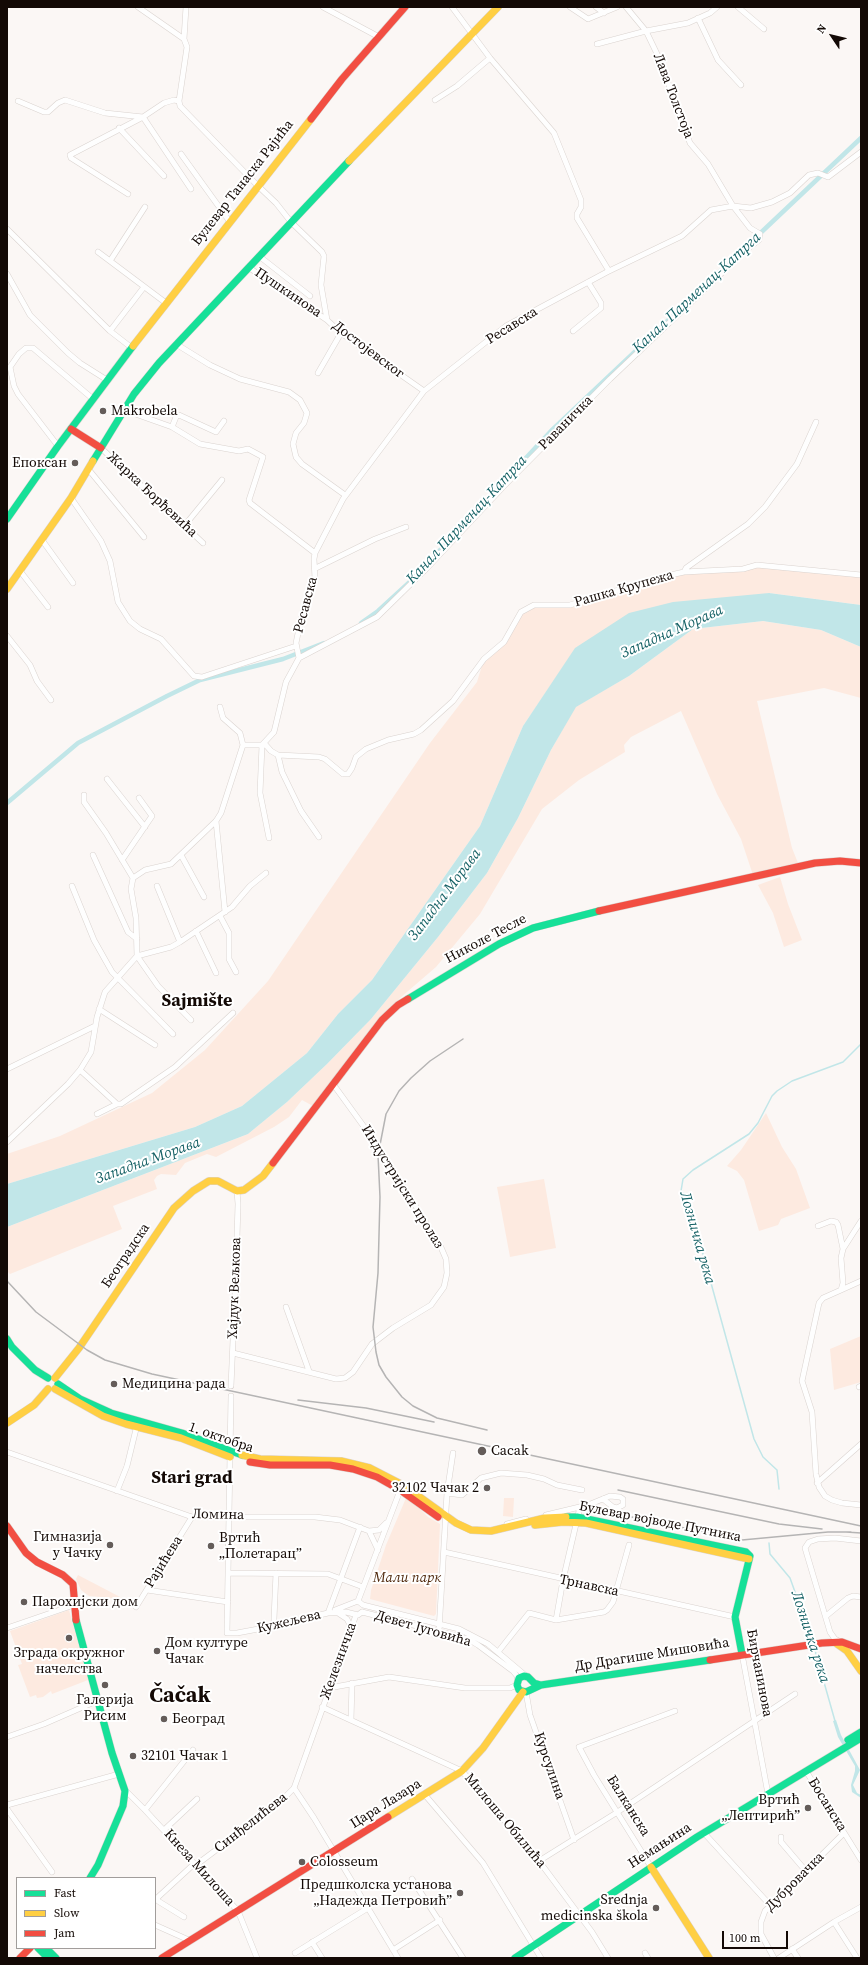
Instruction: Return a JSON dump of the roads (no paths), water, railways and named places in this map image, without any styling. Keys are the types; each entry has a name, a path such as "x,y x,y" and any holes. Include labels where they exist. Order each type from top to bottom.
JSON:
{"street":[{"path":"138,7 184,39"},
{"path":"128,194 70,157 71,153 143,117 164,103 174,100 179,101 187,47 184,39 186,7"},
{"path":"324,7 379,37"},
{"path":"452,7 490,58 554,134 581,200 581,208 577,214 577,218 609,271"},
{"path":"7,589 71,498 124,410 138,390 176,344 498,7"},
{"path":"570,7 588,19 617,7"},
{"path":"596,7 604,13"},
{"name":"Лава Толстоја","path":"626,7 646,31 660,58 690,142 708,164 733,206"},
{"path":"597,44 646,31 688,24 710,13 717,7"},
{"path":"738,7 764,29"},
{"name":"Булевар Танаска Рајића","path":"7,519 58,446 166,303 342,79 402,8"},
{"path":"698,18 718,60 741,85"},
{"path":"435,100 457,86 490,58"},
{"path":"18,101 44,112 48,112 58,103 66,100 105,113 143,117"},
{"name":"Достојевског","path":"179,101 180,106 186,114 203,129 276,203 291,222 319,248 324,256 321,285 328,320 342,333 424,390"},
{"path":"143,117 191,189"},
{"path":"119,128 164,176"},
{"name":"Ресавска","path":"263,744 272,736 277,726 286,682 297,652 301,619 316,579 314,559 315,553 345,495 424,390 506,326 609,271 682,236 710,210 733,206 751,208 772,202 790,193 809,175 818,173 828,177 861,152"},
{"path":"181,154 230,222"},
{"name":"Раваничка","path":"297,652 377,617 426,569 503,487 610,379 745,251 760,240 759,234 751,228 733,206"},
{"path":"110,261 145,207"},
{"path":"7,229 110,331 132,348"},
{"path":"98,252 166,303"},
{"path":"259,256 310,296"},
{"name":"Пушкинова","path":"248,267 328,320"},
{"path":"7,274 30,315 68,353 80,363 107,380"},
{"path":"572,331 600,310 602,306 588,282"},
{"path":"110,331 144,287"},
{"path":"318,373 342,333"},
{"path":"176,344 210,365 240,379 289,392 300,400 307,413 304,423 296,433 293,444 296,458 345,495"},
{"path":"58,446 18,394 14,386 10,367 19,354 26,348 33,348 93,399"},
{"path":"124,410 172,427 200,444 239,451 248,449 263,457 250,503 315,553"},
{"path":"172,427 176,417 179,415 216,432 224,421"},
{"name":"Рашка Крупежа","path":"684,572 686,568 748,524 765,507 797,464 816,422"},
{"path":"71,429 101,448"},
{"name":"Жарка Ђорђевића","path":"101,448 203,543"},
{"path":"89,470 144,537"},
{"path":"185,526 222,480"},
{"path":"71,498 101,541 110,562 118,602 130,621 140,629 160,639 194,676 202,677 297,652"},
{"path":"316,568 375,539 406,527"},
{"path":"42,540 73,583"},
{"name":"Рашка Крупежа","path":"278,755 319,757 325,759 343,774 348,774 357,755 380,743 419,732 453,701 484,659 504,642 521,612 534,605 570,605 657,578 684,572 744,569 757,565 861,575"},
{"path":"20,571 48,607"},
{"path":"7,636 30,664 37,681 51,700"},
{"path":"132,878 145,870 166,866 182,855 216,821 221,813 243,745 242,739 236,728 223,718 220,708"},
{"path":"263,744 260,793 269,838"},
{"path":"243,745 263,744 278,755 282,772 301,811 318,837"},
{"path":"107,779 145,827"},
{"path":"84,795 84,802 106,833 132,878 131,889 137,939 137,956 158,986 191,1020"},
{"path":"122,860 152,816 139,798"},
{"path":"216,821 225,912"},
{"path":"93,855 128,932 137,939"},
{"path":"182,855 204,898"},
{"name":"Николе Тесле","path":"237,1191 250,1187 263,1176 382,1020 398,1005 499,944 533,928 572,917 815,863 840,861 861,863"},
{"path":"7,1142 68,1084 80,1070 91,1052 95,1026 105,992 137,956 171,947 180,942 225,912 236,903 250,886 266,873"},
{"path":"72,886 94,940 117,978 173,1034"},
{"path":"157,886 180,942"},
{"path":"220,916 229,933 229,959 236,972"},
{"path":"196,931 216,973"},
{"path":"99,1009 155,1045"},
{"path":"97,1114 117,1104 121,1104 175,1067 233,1012"},
{"path":"7,1069 95,1026"},
{"path":"80,1070 117,1104"},
{"name":"Индустријски пролаз","path":"233,1353 336,1379 349,1376 372,1344 393,1328 431,1305 444,1286 447,1273 446,1259 440,1245 378,1146 333,1084"},
{"name":"Београдска","path":"7,1423 34,1405 43,1396 79,1348 174,1208 193,1191 209,1181 218,1181 237,1191"},
{"name":"Хајдук Вељкова","path":"231,1386 238,1204 237,1191"},
{"path":"818,1226 832,1221 836,1222 838,1225 842,1249 841,1258 843,1283 841,1290"},
{"path":"842,1249 861,1221"},
{"path":"861,1282 823,1298 819,1303 802,1381 812,1412 817,1483 821,1491 832,1500 842,1504 861,1506"},
{"path":"286,1307 309,1371"},
{"path":"7,1339 12,1347 52,1383"},
{"path":"7,1346 20,1362 52,1383"},
{"name":"1. октобра","path":"52,1383 80,1399 137,1424 229,1454 270,1465 330,1465 369,1474 401,1487 446,1517"},
{"path":"147,1590 228,1602 231,1396"},
{"path":"117,1491 127,1466 137,1424"},
{"name":"1. октобра","path":"137,1424 176,1431 221,1448 229,1454"},
{"path":"221,1448 230,1443"},
{"path":"817,1483 861,1444"},
{"name":"Ломина","path":"7,1452 192,1517 230,1516 332,1518 369,1531"},
{"path":"439,1631 447,1492 453,1453"},
{"path":"447,1492 462,1495 481,1478 501,1473 527,1475 544,1479 557,1485 582,1490"},
{"path":"354,1614 362,1612 361,1594 363,1586 401,1487"},
{"path":"446,1517 468,1526 487,1528 497,1527 580,1507 603,1499"},
{"path":"556,1620 563,1580 580,1507"},
{"name":"Рајићева","path":"136,1607 192,1517"},
{"name":"Булевар војводе Путника","path":"446,1517 473,1534 486,1536 542,1524 576,1520 749,1559"},
{"path":"378,1550 369,1531 381,1529 389,1519"},
{"path":"328,1613 360,1527"},
{"path":"8,1531 30,1557 63,1575 71,1582 75,1593 75,1616 124,1789 125,1796 123,1806 98,1865 91,1877"},
{"path":"861,1540 847,1538 812,1540 806,1546 805,1553 826,1616 831,1642 847,1652 861,1671"},
{"path":"498,1652 529,1613 556,1620 604,1612 613,1602 629,1545"},
{"name":"Трнавска","path":"444,1552 735,1618"},
{"name":"Бирчанинова","path":"749,1559 735,1618 768,1794"},
{"path":"228,1573 330,1574 363,1586"},
{"path":"274,1619 276,1573"},
{"path":"361,1594 365,1602 370,1607"},
{"path":"826,1616 848,1598 854,1596 861,1597"},
{"name":"Кужељева","path":"228,1602 227,1633 239,1633 328,1613 337,1612 354,1614"},
{"name":"Девет Југовића","path":"361,1603 370,1607 440,1623 469,1633 498,1652 529,1678"},
{"name":"Кужељева","path":"328,1613 352,1604 361,1603"},
{"name":"Железничка","path":"322,1707 352,1628 354,1614 350,1609 352,1604"},
{"path":"7,1628 74,1605"},
{"path":"337,1612 348,1619 352,1628"},
{"name":"Девет Југовића","path":"362,1612 468,1639 513,1672 517,1676 517,1683"},
{"path":"830,1632 835,1639 842,1642"},
{"name":"Др Драгише Мишовића","path":"526,1691 541,1686 813,1644 842,1642 861,1649"},
{"path":"329,1688 389,1677 465,1688 510,1688 517,1683 521,1677 529,1678 541,1686"},
{"path":"517,1683 519,1690 526,1691 532,1686 529,1678"},
{"path":"351,1720 352,1683"},
{"name":"Цара Лазара","path":"163,1958 462,1771 483,1748 526,1691"},
{"name":"Курсулина","path":"526,1691 530,1715 574,1840"},
{"path":"539,1861 616,1813 795,1694"},
{"path":"7,1736 44,1724 99,1700"},
{"name":"Милоша Обилића","path":"322,1707 462,1771 539,1861 594,1934 608,1958"},
{"name":"Синђелићева","path":"184,1917 158,1901 157,1898 195,1865 282,1800 294,1788 322,1707"},
{"name":"Балканска","path":"675,1711 579,1747 616,1813 709,1958"},
{"name":"Немањина","path":"823,1760 861,1732"},
{"name":"Немањина","path":"515,1958 704,1833 861,1738"},
{"path":"145,1810 193,1750"},
{"name":"Босанска","path":"806,1771 861,1860"},
{"path":"7,1805 119,1774"},
{"path":"294,1788 398,1958"},
{"name":"Кнеза Милоша","path":"124,1789 164,1830 238,1911 258,1958"},
{"path":"424,1795 483,1863 500,1888 541,1958"},
{"path":"164,1830 197,1799"},
{"path":"7,1809 52,1872"},
{"path":"704,1833 770,1905"},
{"name":"Дубровачка","path":"774,1958 762,1934 762,1916 770,1905 844,1833"},
{"path":"781,1837 781,1842 805,1870"},
{"path":"412,1879 440,1920 463,1958"},
{"path":"779,1958 834,1922 861,1907"},
{"path":"295,1953 368,1908"},
{"path":"393,1950 440,1920"},
{"path":"834,1922 857,1958"},
{"path":"156,1925 190,1941"},
{"path":"312,1942 322,1958"},
{"path":"20,1958 29,1949"},
{"path":"39,1949 48,1958"},
{"path":"47,1949 56,1958"},
{"path":"792,1949 798,1958"},
{"path":"645,1953 648,1958"}],"water":[{"name":"Западна Морава","path":"769,593 861,605 861,647 821,630 763,621 693,629 629,676 576,707 551,750 518,818 487,873 438,937 371,1019 287,1102 248,1134 7,1227 7,1184 195,1127 242,1106 307,1053 338,1014 372,980 480,826 523,726 575,648 629,613 673,602"},
{"path":"836,1720 841,1735 860,1770 853,1785 857,1793 861,1795 861,1798 852,1792 851,1785 855,1766 838,1737 833,1721"}],"waterway":[{"name":"Канал Парменац-Катрга","path":"361,623 378,611 414,578 551,431 861,138"},
{"name":"Канал Парменац-Катрга","path":"7,803 78,743 167,696 200,680 283,659 324,643"},
{"name":"Лозничка река","path":"779,1489 777,1470 763,1457 754,1439 687,1196 681,1191 683,1179 693,1170 749,1134 758,1123 772,1096 777,1091 792,1081 843,1062 861,1044"},
{"name":"Лозничка река","path":"769,1543 770,1554 790,1578 813,1642"},
{"name":"Лозничка река","path":"814,1647 835,1721"}],"railway":[{"path":"463,1039 430,1061 411,1078 399,1091 386,1114 378,1155 380,1197 378,1273 373,1327 379,1365 386,1377 402,1397 413,1406 437,1418 487,1430"},
{"path":"7,1281 36,1312 87,1350 105,1360 152,1374 861,1526"},
{"path":"298,1400 366,1408 434,1422"},
{"path":"618,1490 779,1524 822,1529"},
{"path":"603,1511 742,1540 828,1532 851,1532"},
{"path":"846,1532 861,1533"}],"place":[{"name":"Makrobela","path":"103,411"},
{"name":"Епоксан","path":"75,463"},
{"name":"Медицина рада","path":"114,1384"},
{"name":"Cacak","path":"482,1451"},
{"name":"32102 Чачак 2","path":"487,1488"},
{"name":"Гимназија у Чачку","path":"110,1545"},
{"name":"Вртић „Полетарац”","path":"211,1546"},
{"name":"Парохијски дом","path":"24,1602"},
{"name":"Зграда окружног начелства","path":"69,1638"},
{"name":"Дом културе Чачак","path":"157,1651"},
{"name":"Галерија Рисим","path":"105,1685"},
{"name":"Београд","path":"164,1719"},
{"name":"32101 Чачак 1","path":"133,1756"},
{"name":"Вртић „Лептирић”","path":"808,1808"},
{"name":"Colosseum","path":"302,1862"},
{"name":"Предшколска установа „Надежда Петровић”","path":"460,1893"},
{"name":"Srednja medicinska škola","path":"656,1908"}],"district":[{"name":"Sajmište","path":"197,1001"},
{"name":"Stari grad","path":"192,1478"},
{"name":"Čačak","path":"180,1696"}],"park label":[{"name":"Мали парк","path":"407,1578"}]}
